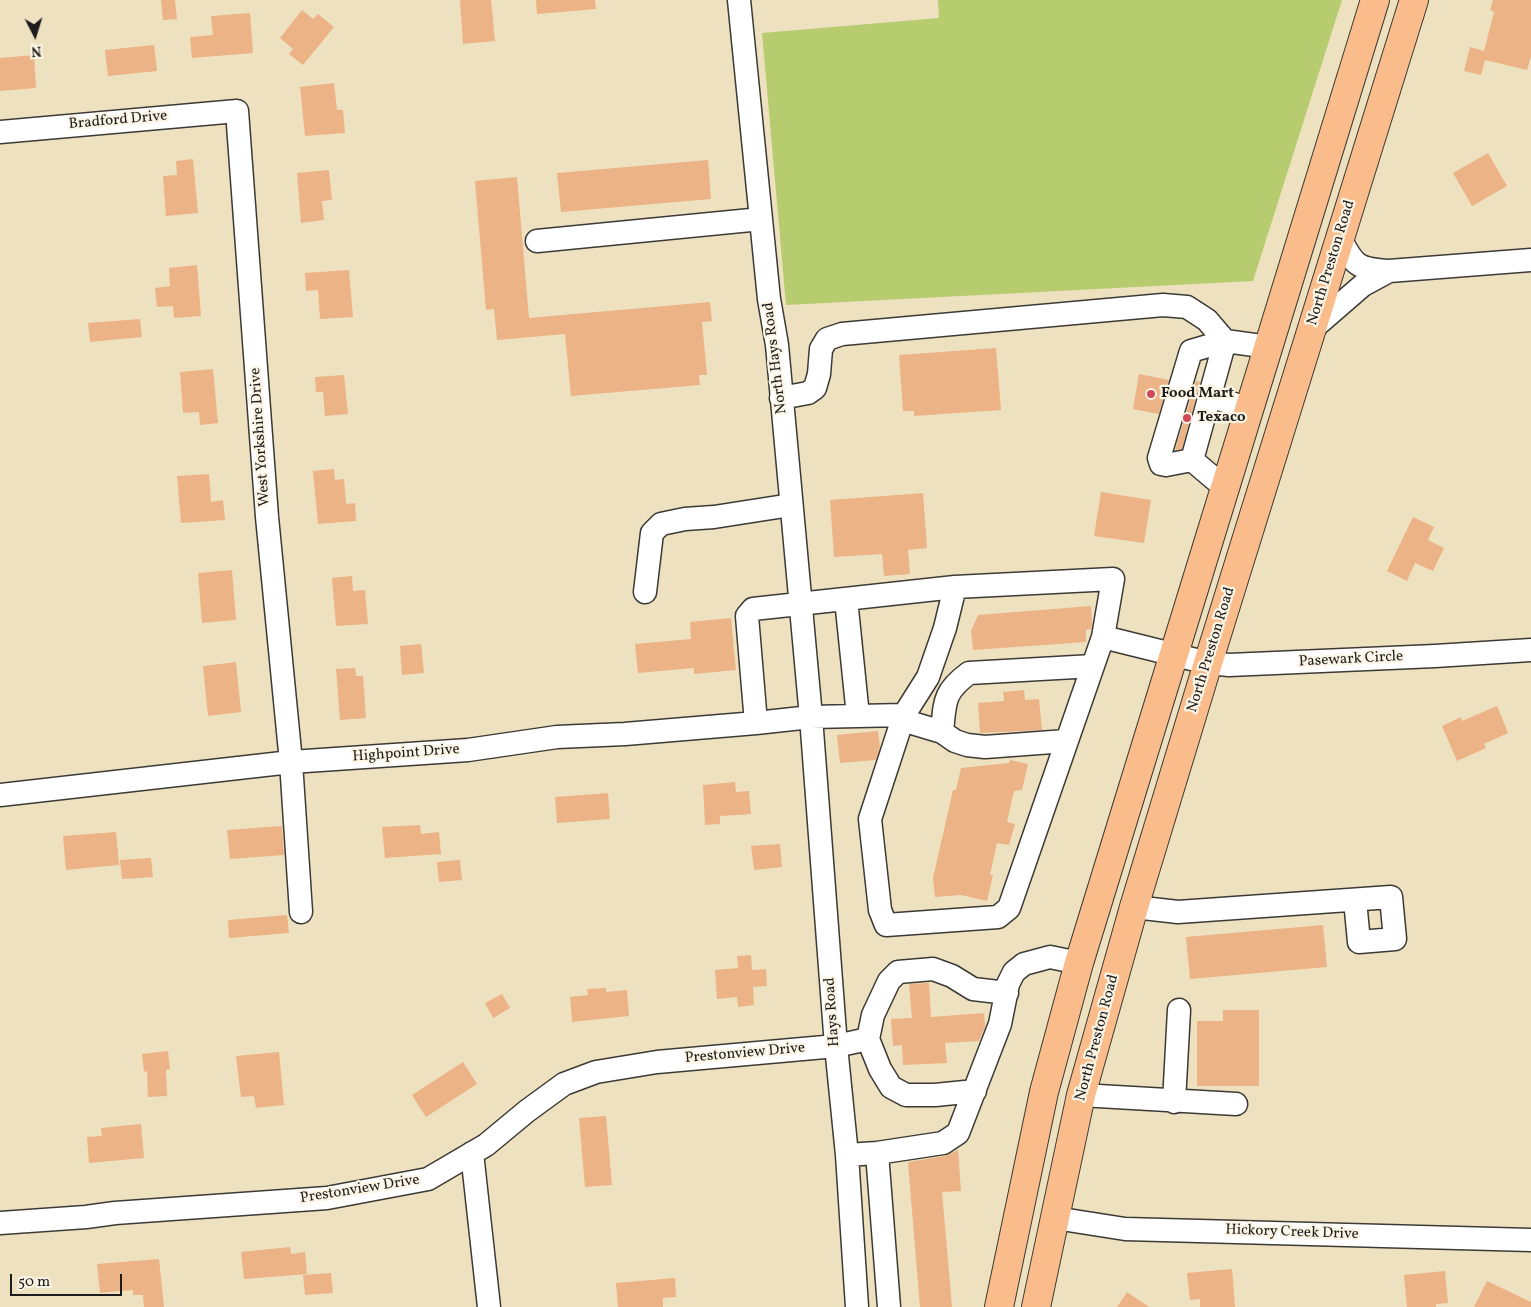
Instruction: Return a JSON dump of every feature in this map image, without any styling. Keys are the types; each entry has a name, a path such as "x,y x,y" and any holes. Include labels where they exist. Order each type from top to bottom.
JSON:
{"main road":[{"path":"998,1307 1044,1092 1079,964 1172,655 1375,0"},
{"name":"North Preston Road","path":"1036,1307 1081,1095 1134,907 1414,0"}],"street":[{"name":"North Hays Road","path":"739,0 769,299 777,345 811,717"},
{"name":"Bradford Drive","path":"0,132 237,111"},
{"name":"West Yorkshire Drive","path":"237,111 267,517 291,762 301,912"},
{"path":"537,241 761,219"},
{"path":"1340,238 1347,252 1356,263 1368,269 1388,271 1531,260"},
{"path":"1311,330 1363,285 1388,271"},
{"path":"781,398 808,393 815,388 819,374 821,349 827,339 842,334 1164,305 1187,307 1206,320 1225,341"},
{"path":"1192,460 1166,465 1162,464 1159,458 1191,351 1225,341 1269,347"},
{"path":"1192,460 1225,341"},
{"path":"1210,396 1249,409"},
{"path":"1192,460 1224,487"},
{"path":"645,592 652,533 661,524 791,505"},
{"path":"756,723 747,616 753,609 955,587 1112,579 1103,637 1009,908 998,917 886,925 880,910 870,819 903,717 928,677 945,628 955,587"},
{"path":"846,599 858,716"},
{"name":"Pasewark Circle","path":"1103,637 1208,663 1240,665 1531,650"},
{"path":"942,732 944,704 948,694 957,682 969,673 1093,666"},
{"name":"Highpoint Drive","path":"0,795 291,762 468,750 557,737 625,734 811,717 903,717 942,732 955,741 967,745 985,746 1066,741"},
{"name":"Hays Road","path":"811,717 836,1046 847,1155 857,1307"},
{"path":"1134,907 1178,912 1355,900"},
{"path":"847,1155 877,1153 943,1143 958,1133 1000,1024 1008,984 1014,972 1024,964 1050,957 1079,964"},
{"path":"975,1091 935,1095 906,1094 891,1087 880,1069 868,1039 873,1015 888,981 898,972 933,969 952,976 973,989 1006,993"},
{"path":"1174,1102 1179,1010"},
{"name":"Prestonview Drive","path":"0,1223 86,1217 115,1212 326,1198 428,1179 486,1145 528,1110 564,1084 596,1072 658,1062 836,1046 868,1039"},
{"path":"1081,1095 1174,1102 1236,1104"},
{"path":"472,1153 489,1307"},
{"path":"877,1153 889,1307"},
{"name":"Hickory Creek Drive","path":"1054,1218 1114,1228 1531,1240"}],"green space":[{"path":"938,0 1342,0 1253,281 786,305 762,33 939,18"}],"building":[{"path":"161,0 175,0 177,19 163,20"},
{"path":"460,0 491,0 495,41 463,44"},
{"path":"536,0 595,0 596,9 537,14"},
{"path":"1493,0 1531,0 1531,56 1527,70 1485,60 1481,75 1464,71 1470,47 1484,51 1494,12 1490,10"},
{"path":"302,10 313,19 318,14 334,27 303,65 289,54 293,49 280,38"},
{"path":"250,13 253,53 192,58 190,37 213,35 211,16"},
{"path":"154,45 157,71 108,76 105,50"},
{"path":"34,55 36,88 0,91 0,58"},
{"path":"334,83 337,110 343,110 345,133 305,136 300,87"},
{"path":"1488,153 1507,186 1472,206 1453,173"},
{"path":"193,159 198,213 166,216 163,176 177,175 176,161"},
{"path":"708,160 711,199 561,212 557,173"},
{"path":"329,170 332,200 322,201 324,220 301,223 297,173"},
{"path":"517,177 529,318 710,302 712,321 702,322 707,375 699,375 700,385 571,396 565,334 497,340 494,309 486,310 475,181"},
{"path":"197,265 201,316 174,318 173,306 157,307 155,288 170,286 169,268"},
{"path":"349,270 353,317 320,319 318,290 306,291 305,273"},
{"path":"140,319 142,337 90,342 88,323"},
{"path":"996,348 1001,410 914,416 914,411 903,411 899,355"},
{"path":"213,369 218,423 200,425 199,412 183,413 180,372"},
{"name":"Food Mart","path":"1139,374 1169,380 1159,414 1133,409"},
{"path":"344,375 348,414 325,416 323,392 316,392 315,377"},
{"path":"1196,381 1200,382 1182,449 1175,450"},
{"path":"334,469 335,480 344,479 346,504 355,503 356,521 318,524 313,471"},
{"path":"209,474 211,502 223,500 225,520 181,523 177,476"},
{"path":"1101,492 1151,500 1144,543 1094,536"},
{"path":"923,493 927,548 908,550 910,574 884,576 882,554 834,557 830,500"},
{"path":"1413,517 1434,527 1428,540 1444,548 1433,571 1415,563 1407,581 1387,571"},
{"path":"232,570 236,620 202,623 198,573"},
{"path":"352,576 353,591 365,590 368,624 336,626 332,578"},
{"path":"1091,606 1092,624 1091,629 1086,630 1086,642 973,650 971,631 978,615"},
{"path":"731,618 736,670 694,674 694,668 638,673 635,644 691,639 690,622"},
{"path":"421,644 424,673 402,675 400,646"},
{"path":"236,662 241,712 208,716 203,666"},
{"path":"355,668 356,676 363,676 366,718 340,720 336,669"},
{"path":"1024,690 1025,700 1039,699 1042,730 980,733 978,703 1004,701 1003,692"},
{"path":"1497,706 1508,733 1484,744 1486,748 1457,761 1442,726 1461,717 1462,721"},
{"path":"878,731 880,747 876,760 840,763 837,735"},
{"path":"1010,760 1028,764 1022,790 1014,791 1007,822 1015,824 1009,845 997,843 987,901 961,895 935,897 933,878 953,790 956,790 961,768 1009,763"},
{"path":"735,782 736,792 749,791 751,814 720,816 720,824 705,825 703,785"},
{"path":"608,793 610,819 557,823 555,797"},
{"path":"420,825 421,834 439,832 441,854 385,858 382,827"},
{"path":"282,826 284,855 230,859 227,830"},
{"path":"116,832 119,865 66,870 63,836"},
{"path":"780,844 782,867 754,870 751,846"},
{"path":"151,858 153,877 122,879 120,860"},
{"path":"460,860 462,880 439,882 437,862"},
{"path":"287,915 289,933 229,938 228,920"},
{"path":"1323,925 1327,967 1190,979 1186,937"},
{"path":"751,955 752,970 766,969 767,986 753,987 754,1005 738,1007 737,997 717,999 715,970 738,968 737,956"},
{"path":"929,983 931,1017 984,1013 985,1026 979,1041 945,1043 947,1063 903,1065 902,1045 893,1046 891,1019 912,1018 909,984"},
{"path":"606,988 606,992 627,990 629,1016 572,1022 570,997 588,995 587,989"},
{"path":"502,994 510,1008 493,1018 485,1003"},
{"path":"1223,1010 1259,1010 1259,1086 1197,1086 1197,1021 1223,1021"},
{"path":"168,1051 170,1069 166,1070 167,1096 148,1097 147,1071 144,1072 142,1054"},
{"path":"279,1052 284,1105 256,1108 254,1096 241,1097 236,1056"},
{"path":"463,1062 477,1084 426,1117 412,1095"},
{"path":"606,1116 612,1185 585,1187 579,1118"},
{"path":"141,1124 144,1158 89,1163 87,1137 102,1136 101,1128"},
{"path":"958,1150 961,1191 942,1192 952,1307 920,1307 908,1162 945,1156"},
{"path":"290,1247 291,1254 305,1252 307,1274 244,1279 241,1252"},
{"path":"159,1259 164,1307 144,1307 143,1295 133,1295 133,1290 100,1293 97,1264"},
{"path":"1232,1269 1235,1307 1200,1307 1200,1299 1190,1300 1187,1273"},
{"path":"1445,1271 1448,1303 1436,1304 1436,1307 1407,1307 1404,1275"},
{"path":"331,1273 333,1293 305,1295 303,1275"},
{"path":"675,1278 676,1297 663,1298 663,1307 618,1307 616,1283"},
{"path":"1487,1281 1531,1302 1531,1307 1474,1307"},
{"path":"1127,1292 1149,1307 1117,1307"}],"place":[{"name":"Food Mart","path":"1151,394"},
{"name":"Texaco","path":"1187,418"}]}
